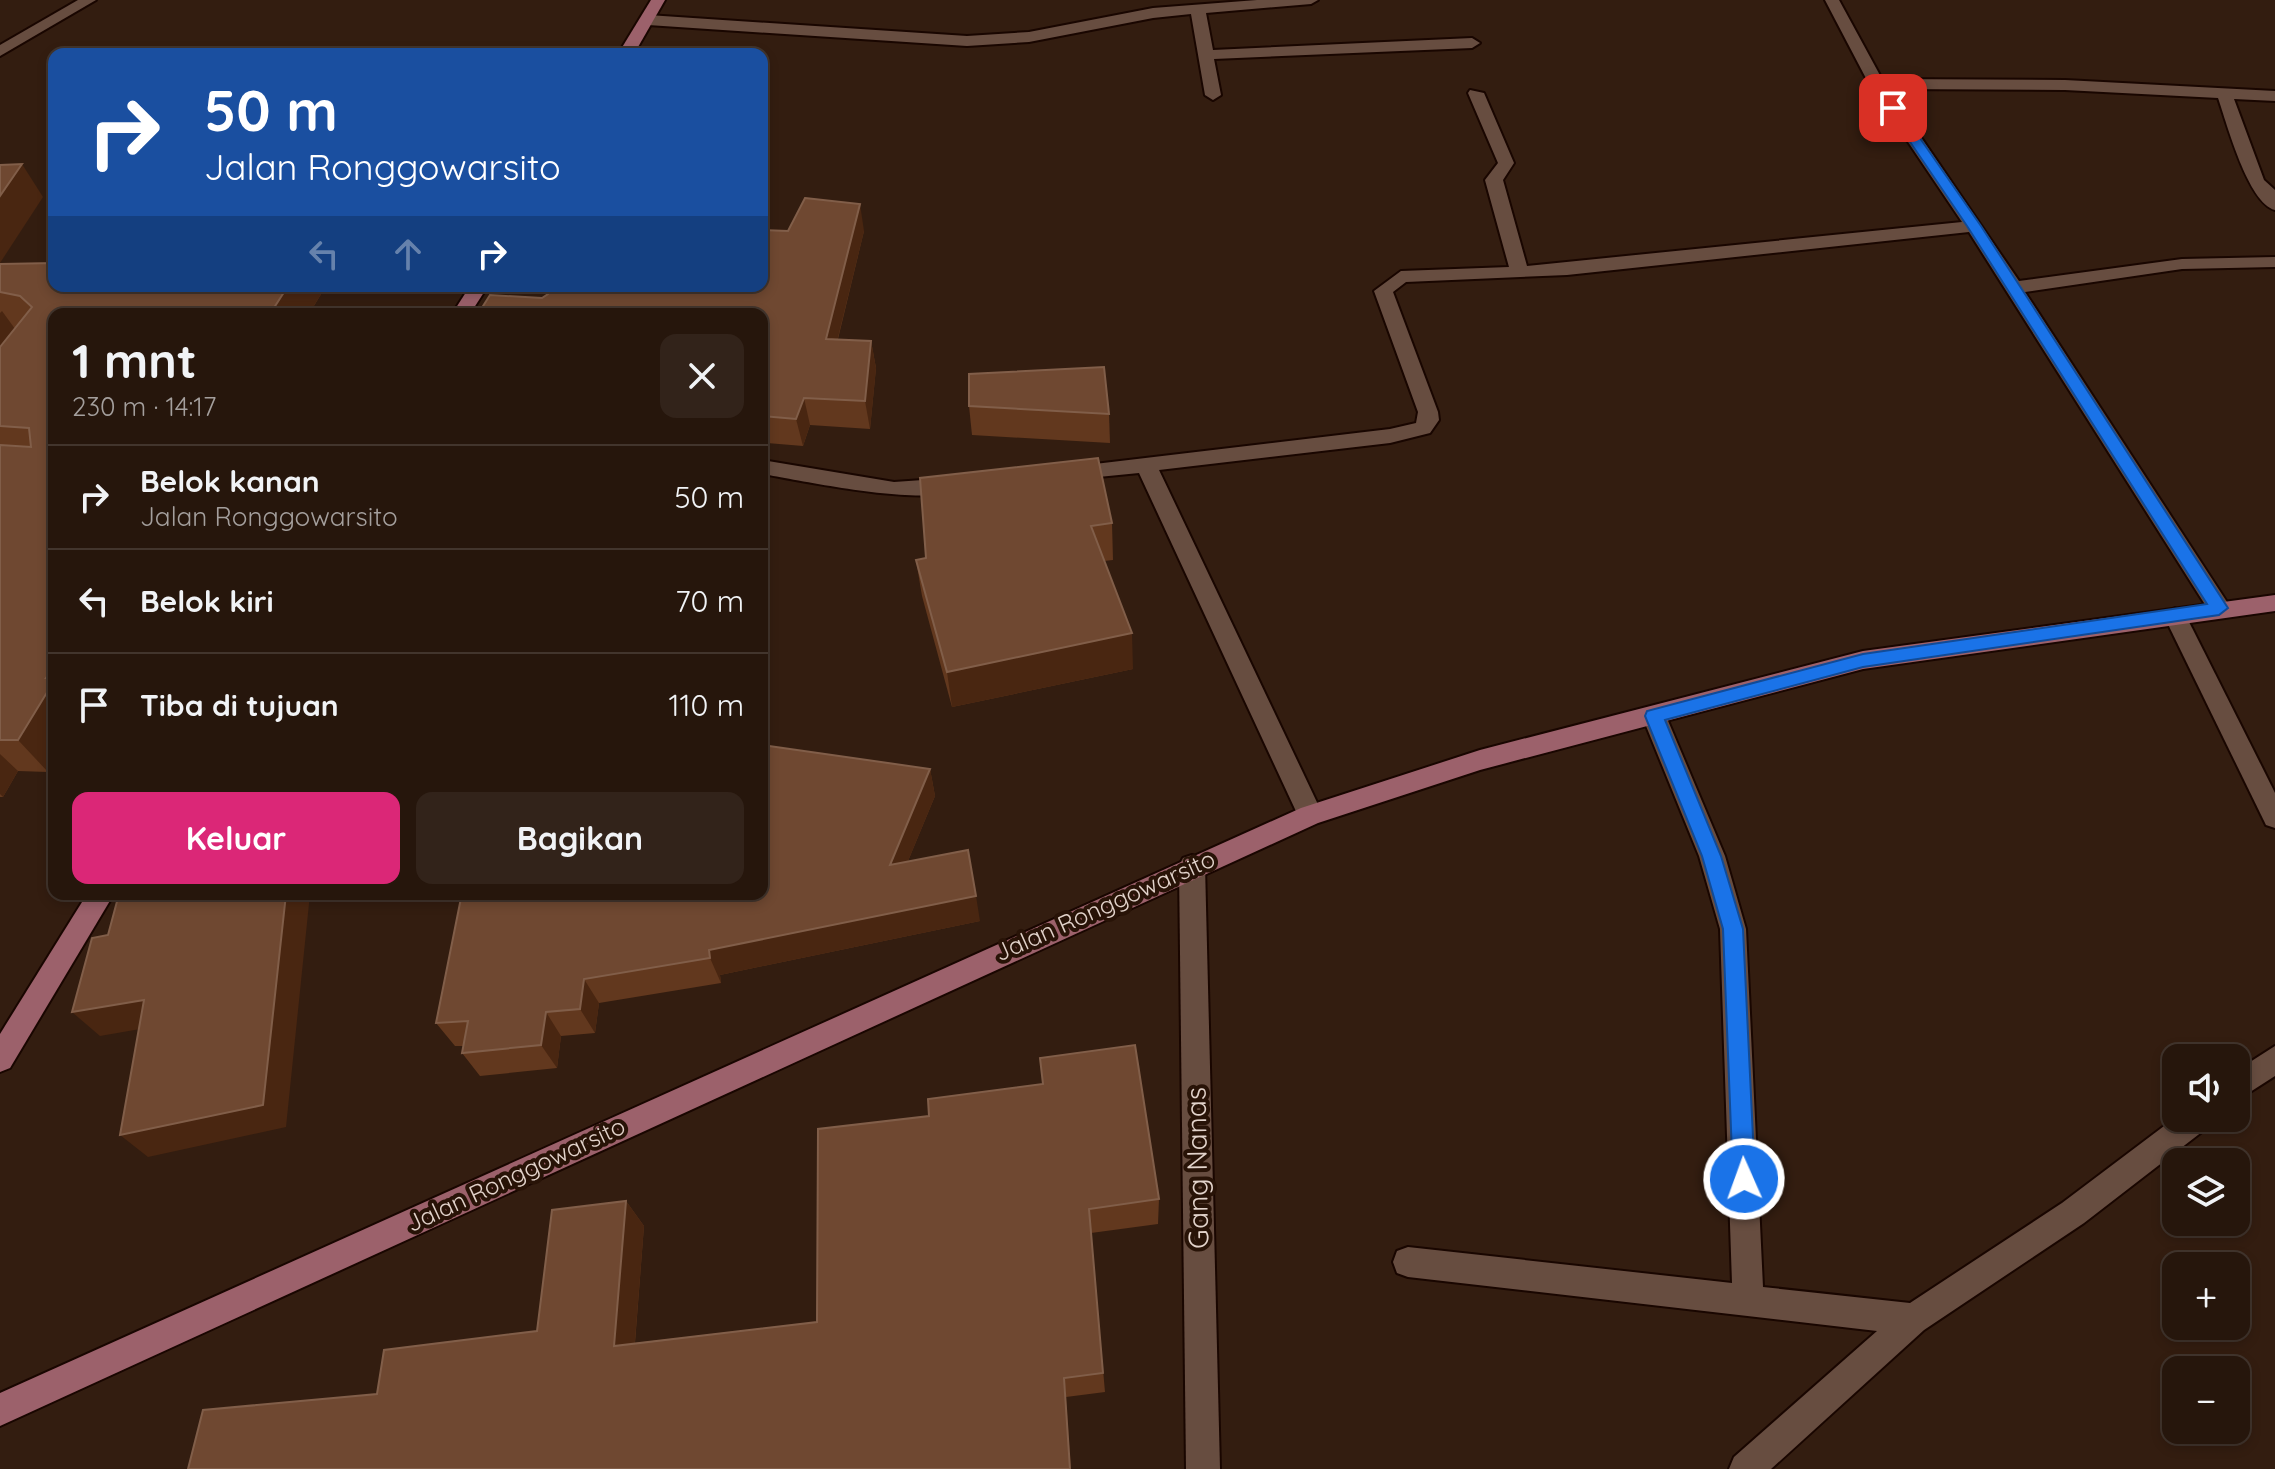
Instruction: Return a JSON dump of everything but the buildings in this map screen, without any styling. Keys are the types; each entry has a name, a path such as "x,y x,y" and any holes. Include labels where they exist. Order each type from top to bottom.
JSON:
{"main road":[{"path":"630,48 658,0"},
{"name":"Jalan Ronggowarsito","path":"0,1410 1310,815 1480,760 1863,660 2219,608 2275,603"},
{"path":"0,1059 97,900"}],"street":[{"path":"0,51 89,0"},
{"path":"1113,0 1117,19"},
{"path":"648,20 967,41 1029,37 1117,19 1311,0"},
{"path":"1832,0 1877,84 1974,226 2219,608"},
{"path":"1198,10 1213,95"},
{"path":"1206,55 1472,43"},
{"path":"1877,84 2065,85 2275,96"},
{"path":"1476,93 1506,163 1494,180 1520,273"},
{"path":"2224,93 2256,182 2271,196 2275,205"},
{"path":"1052,475 1390,436 1423,428 1429,420 1428,412 1383,291 1401,277 1520,273 1974,226"},
{"path":"2011,288 2182,264 2275,262"},
{"path":"1146,465 1310,815"},
{"path":"768,468 894,489 973,483"},
{"path":"2175,616 2275,818"},
{"path":"1654,716 1712,856 1733,929 1748,1298"},
{"name":"Gang Nanas","path":"1192,866 1203,1469"},
{"path":"2250,1078 2275,1059"},
{"path":"1746,1469 1913,1319 2073,1213 2179,1132"},
{"path":"1408,1262 1913,1319"}],"route":[{"path":"1744,1179 1733,929 1712,856 1654,716 1863,660 2219,608 1974,226 1893,108"}]}
